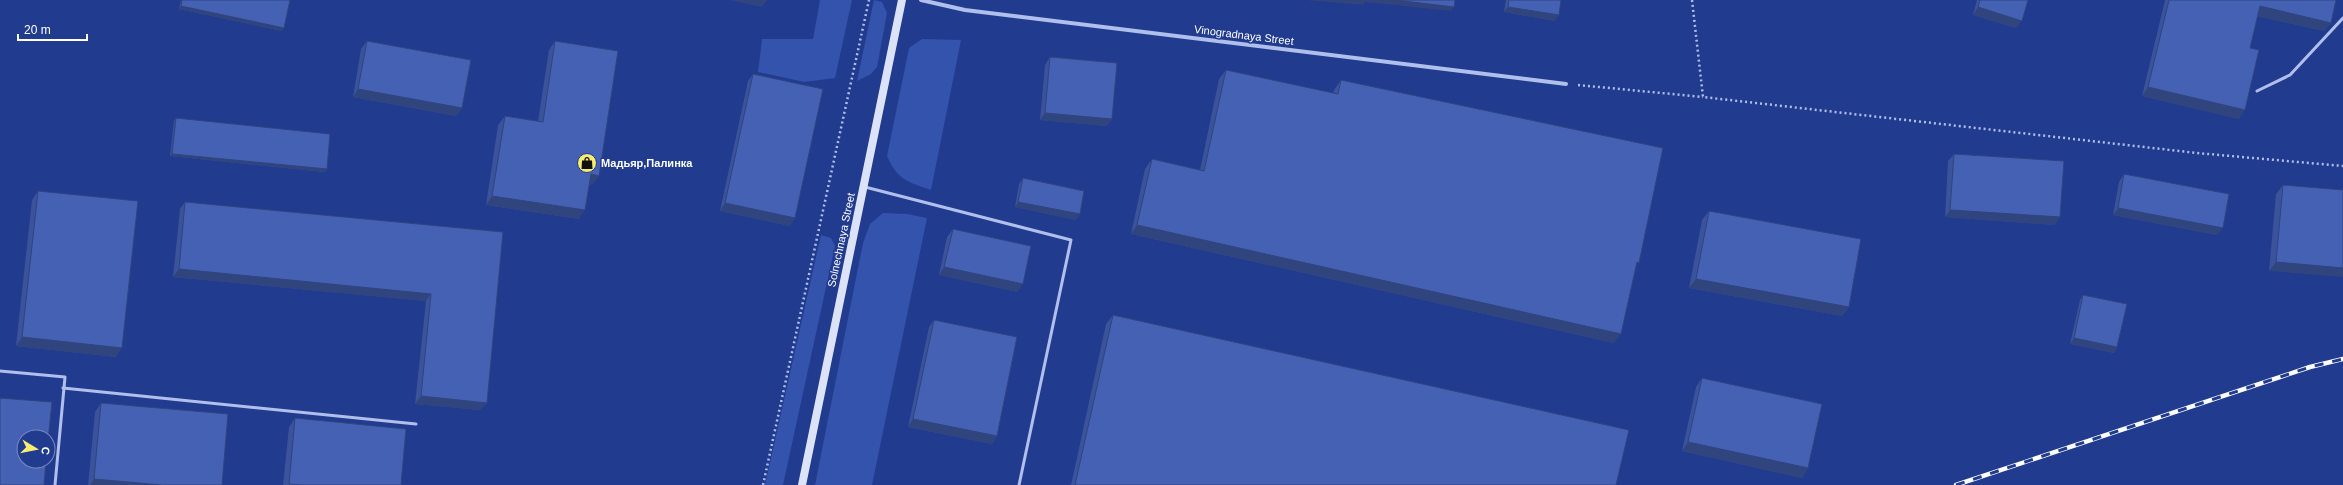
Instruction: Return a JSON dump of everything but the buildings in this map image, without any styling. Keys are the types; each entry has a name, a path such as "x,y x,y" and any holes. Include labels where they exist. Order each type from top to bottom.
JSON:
{"main road":[{"name":"Solnechnaya Street","path":"802,485 902,0"}],"street":[{"name":"Vinogradnaya Street","path":"921,0 965,10 1566,84"}],"lane":[{"path":"2256,90 2290,75 2343,18"},
{"path":"863,186 1071,240 1019,485"},
{"path":"0,371 65,377 55,485"},
{"path":"63,388 416,424"}],"path":[{"path":"763,485 869,0"},
{"path":"1692,0 1703,96"},
{"path":"1566,84 1703,96 2197,153 2343,166"}],"shaded area":[{"path":"820,0 852,0 835,78 804,82 758,72 762,39 813,39"},
{"path":"874,0 882,2 887,13 877,67 871,74 857,81"},
{"path":"922,39 961,40 931,190 915,185 904,179 895,170 887,156 909,48"},
{"path":"883,213 907,214 927,218 872,485 815,485 863,243 870,224"},
{"path":"821,235 831,238 835,246 783,485 765,485"}],"railway":[{"path":"1956,485 2310,367 2343,359"}],"place":[{"name":"Мадьяр,Палинка","path":"587,163"}]}
